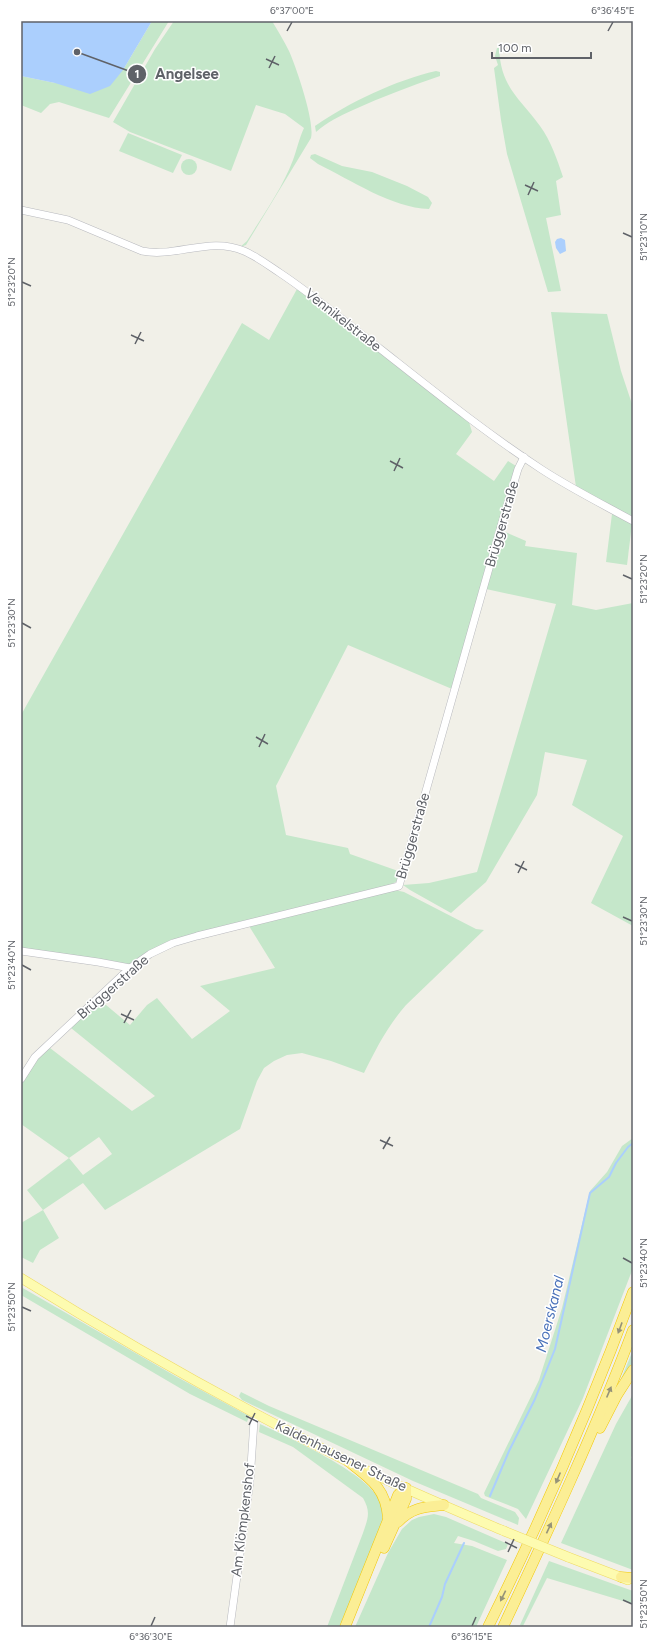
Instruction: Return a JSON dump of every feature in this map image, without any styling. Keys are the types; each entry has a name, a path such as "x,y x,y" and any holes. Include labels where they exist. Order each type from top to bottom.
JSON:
{"highway":[{"path":"489,1625 550,1497 608,1359 633,1292"},
{"path":"504,1627 577,1466 633,1330"},
{"path":"577,1466 588,1457 610,1408 633,1370"},
{"path":"349,1462 378,1486 387,1508 388,1520"},
{"path":"345,1627 398,1495 406,1488"},
{"path":"351,1627 406,1499 406,1488"},
{"path":"392,1530 404,1516 414,1509 444,1506"},
{"path":"621,1577 633,1578"}],"main road":[{"name":"Kaldenhausener Straße","path":"21,1278 131,1344 257,1414 349,1462 444,1506 633,1582"}],"street":[{"name":"Vennikelstraße","path":"21,210 68,220 142,251 153,253 162,254 208,245 227,246 243,250 299,286 443,398 524,457 569,486 633,521"},
{"name":"Brüggerstraße","path":"21,1079 35,1057 130,968 150,954 173,943 399,886 501,526 518,469 524,457"},
{"path":"21,951 130,968"},
{"name":"Am Klömpkenshof","path":"230,1627 250,1481 254,1421 257,1414"}],"green space":[{"path":"152,21 169,21 109,118 59,102 50,104 41,113 21,105 21,76 55,83 123,70"},
{"path":"174,21 272,21 289,51 308,107 311,138 246,245 240,247 247,241 272,202 289,171 304,128 285,114 256,105 231,171 130,132 113,122 155,49"},
{"path":"497,48 499,48 500,62 507,83 544,132 553,150 563,177 556,181 561,215 546,218 561,291 548,292 507,154 494,68 498,65 495,56"},
{"path":"436,71 440,72 440,76 353,110 329,122 316,132 315,126 357,101 389,86"},
{"path":"128,133 182,155 173,173 119,151"},
{"path":"315,154 342,166 372,172 407,186 428,197 432,203 429,209 401,204 386,199 318,164 310,158 311,155"},
{"path":"189,159 196,164 197,167 192,174 189,175 182,170 181,167 186,160"},
{"path":"297,289 469,422 472,432 456,454 494,481 508,461 516,466 452,689 348,645 276,786 286,835 348,848 350,854 401,872 396,882 385,887 172,940 130,966 21,949 21,715 242,323 269,340"},
{"path":"551,312 607,314 621,371 633,407 633,519 576,487"},
{"path":"612,514 632,524 627,565 606,562"},
{"path":"503,531 526,541 525,546 577,553 572,605 596,610 633,603 633,926 591,903 623,836 572,805 587,760 545,752 537,795 486,882 451,913 403,885 429,883 477,872 556,604 486,589"},
{"path":"395,890 404,892 476,929 484,930 399,1013 378,1046 364,1073 331,1061 302,1053 287,1055 264,1068 257,1081 240,1129 105,1210 83,1183 43,1210 27,1190 69,1158 21,1124 21,1083 36,1060 42,1053 50,1048 132,1111 155,1096 71,1028 100,1000 130,1025 147,1005 157,998 192,1039 230,1011 200,986 275,968 249,926","holes":["99,1137 112,1154 83,1175 69,1158"]},
{"path":"633,1138 633,1268 583,1398 526,1519 518,1509 485,1496 484,1493 539,1380 562,1308 590,1191 607,1172 622,1146"},
{"path":"43,1210 59,1238 40,1250 33,1263 21,1257 21,1223"},
{"path":"21,1287 177,1377 249,1416 247,1422 190,1394 21,1295"},
{"path":"633,1350 633,1366 619,1384"},
{"path":"241,1392 269,1406 478,1494 481,1498 515,1512 519,1518 518,1525 413,1481 242,1400 239,1396"},
{"path":"633,1394 633,1453 631,1458 633,1459 633,1570 561,1543 616,1424"},
{"path":"260,1424 325,1456 358,1477 378,1498 382,1516 379,1537 339,1627 327,1627 363,1533 368,1515 366,1503 363,1498 293,1447 259,1432"},
{"path":"434,1514 446,1517 508,1544 506,1549 498,1551 458,1536 454,1543 472,1546 507,1560 476,1627 355,1627 388,1553 402,1529 412,1520"},
{"path":"549,1561 633,1591 633,1604 547,1578 523,1626 520,1625"}],"water":[{"path":"21,21 152,21 123,70 110,86 90,94 55,83 21,76"},
{"path":"561,238 565,240 566,251 560,254 556,248 555,242 557,239"}],"waterway":[{"name":"Moerskanal","path":"490,1496 509,1451 535,1399 555,1349 590,1193 609,1177 616,1163 628,1147 633,1143"},
{"name":"Moerskanal","path":"429,1627 442,1597 445,1584 464,1543"}],"place":[{"name":"Angelsee","path":"77,52"}]}
